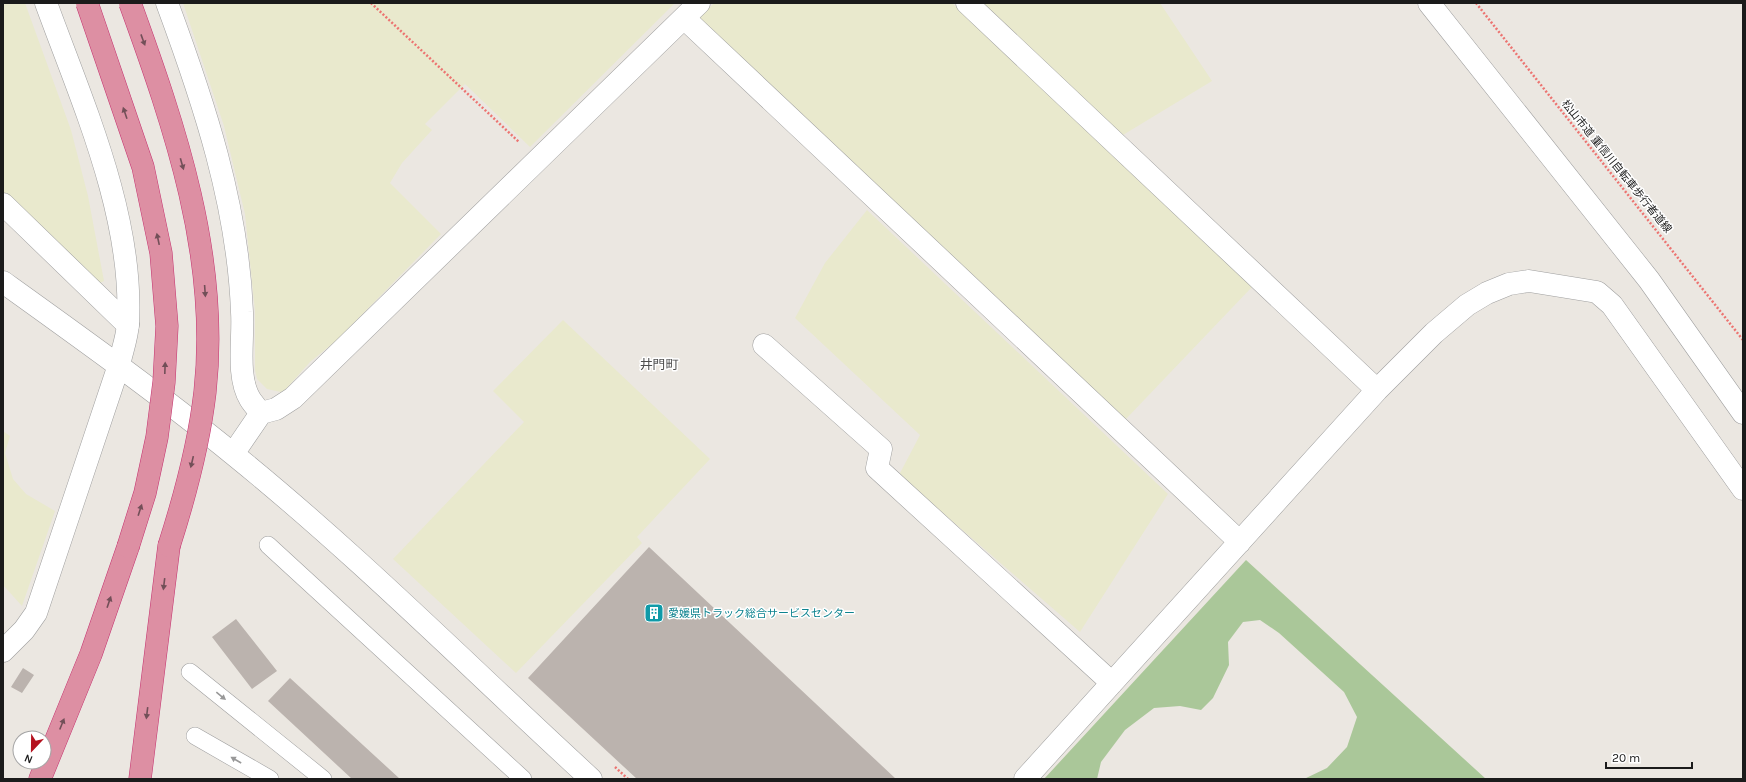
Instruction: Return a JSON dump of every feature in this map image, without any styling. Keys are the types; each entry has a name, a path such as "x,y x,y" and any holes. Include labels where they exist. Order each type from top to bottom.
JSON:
{"highway":[{"path":"40,779 91,654 145,493 157,437 164,382 167,326 161,253 143,166 87,3"},
{"path":"130,3 160,87 192,198 203,267 208,335 205,392 196,446 184,496 169,546 140,779"}],"street":[{"path":"3,651 24,630 36,613 119,365 128,324 128,293 125,262 114,202 96,143 46,3"},
{"path":"167,3 195,78 221,170 230,210 241,289 243,379 249,398 261,413"},
{"path":"967,3 1377,390"},
{"path":"1429,3 1649,280 1743,413"},
{"path":"233,454 261,413 276,409 293,398 691,10 1240,542"},
{"path":"3,204 128,324"},
{"path":"1025,779 1377,390 1434,332 1467,305 1487,293 1509,284 1529,281 1597,292 1612,305 1743,489"},
{"path":"3,282 119,365 233,454 365,568 587,778"},
{"path":"764,345 881,449 877,468 1112,683"}],"lane":[{"path":"268,545 523,779"},
{"path":"190,672 323,779"},
{"path":"195,736 270,779"}],"path":[{"path":"371,3 538,160"},
{"name":"松山市道 重信川自転車歩行者道線","path":"1476,3 1743,340"}],"green space":[{"path":"3,3 25,3 71,130 88,196 104,281 98,284 3,192"},
{"path":"183,3 675,3 530,147 465,84 425,124 432,130 402,163 390,183 441,234 337,340 310,362 285,390 281,392 267,389 257,379 255,370 255,311 245,214 224,126"},
{"path":"714,3 952,3 1252,287 1125,420 699,18"},
{"path":"976,3 1160,3 1212,81 1118,138"},
{"path":"867,210 1168,494 1080,632 899,475 920,435 795,318 825,263"},
{"path":"563,320 710,459 637,537 642,543 516,673 393,559 524,422 493,391"},
{"path":"3,431 10,436 5,453 13,479 26,494 55,511 22,606 3,585"},
{"path":"1246,560 1486,779 1304,779 1327,768 1347,747 1357,717 1344,692 1279,633 1260,620 1243,622 1228,642 1229,665 1213,698 1201,710 1180,706 1154,708 1125,730 1101,762 1097,779 1044,779"}],"building":[{"name":"愛媛県トラック総合サービスセンター","path":"649,547 896,779 637,779 528,678"},
{"path":"236,619 277,671 252,689 212,637"},
{"path":"23,668 34,675 22,693 11,687"},
{"path":"290,678 400,779 352,779 268,701"}],"place":[{"name":"愛媛県トラック総合サービスセンター","path":"654,613"}],"district":[{"name":"井門町","path":"659,364"}]}
